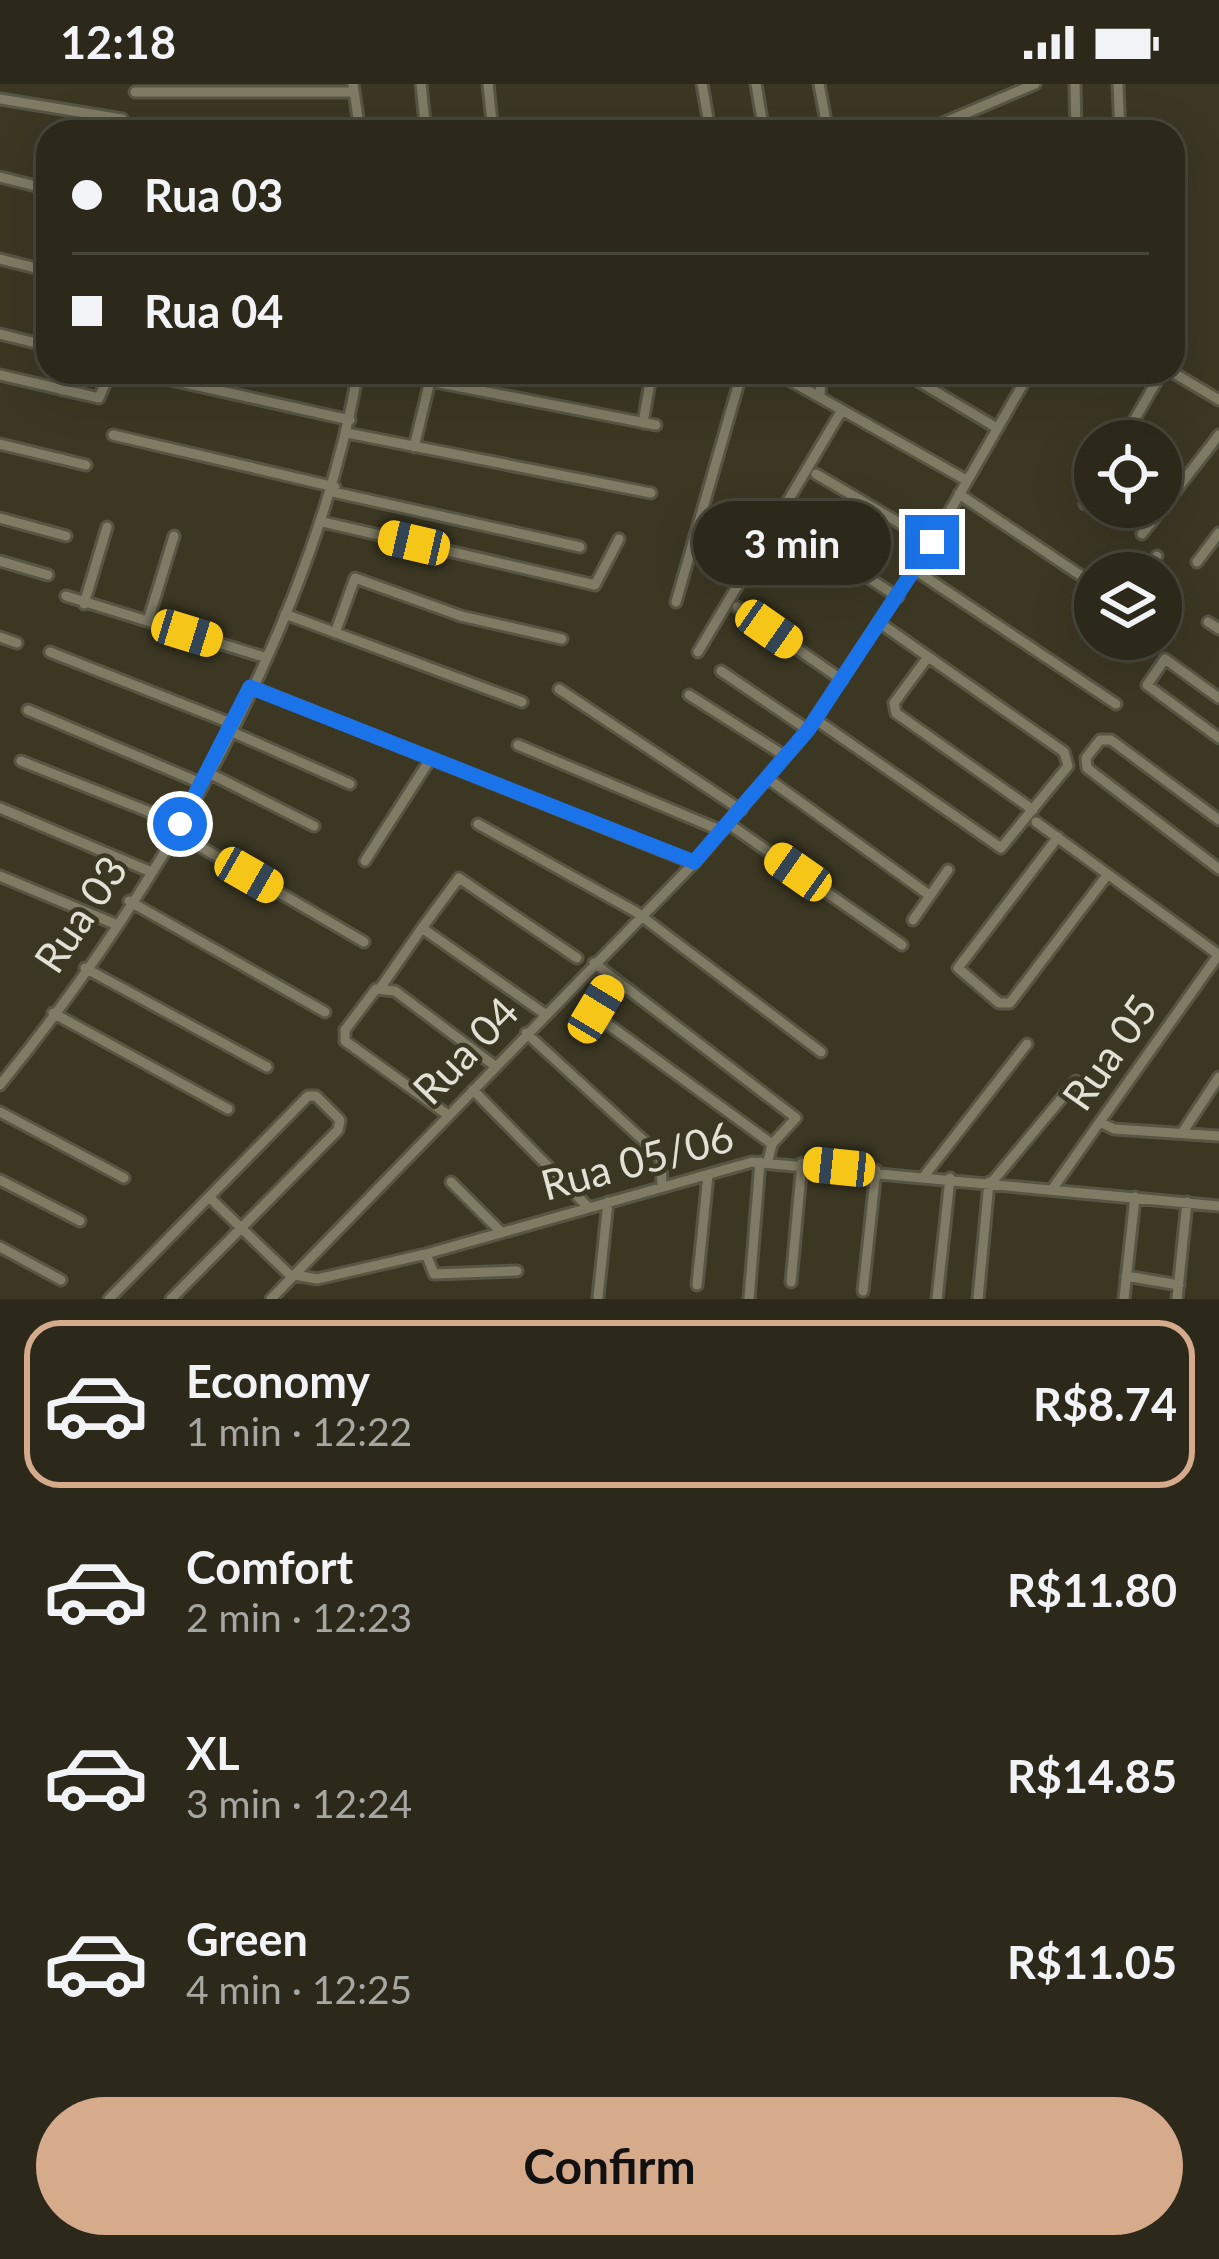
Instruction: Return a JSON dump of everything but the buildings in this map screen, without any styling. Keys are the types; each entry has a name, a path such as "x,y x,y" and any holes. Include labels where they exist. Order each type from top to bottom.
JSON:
{"street":[{"path":"421,84 425,120"},
{"path":"488,84 492,120"},
{"path":"702,84 708,120"},
{"path":"756,84 762,120"},
{"path":"819,84 826,120"},
{"path":"950,120 1035,84"},
{"path":"1075,84 1076,120"},
{"path":"1118,84 1120,120"},
{"path":"135,92 354,88 358,120"},
{"path":"0,99 122,119"},
{"path":"0,177 36,186"},
{"path":"0,259 36,268"},
{"path":"0,334 36,343"},
{"path":"0,375 36,384"},
{"path":"1185,380 1219,400"},
{"path":"37,384 99,398 105,384"},
{"path":"62,390 64,384"},
{"path":"190,384 350,419"},
{"name":"Rua 03","path":"0,1085 178,828 232,728 323,522 356,384"},
{"path":"414,447 429,384"},
{"path":"445,384 656,425"},
{"path":"643,423 650,384"},
{"path":"676,602 739,384"},
{"path":"797,384 966,480"},
{"path":"820,397 821,384"},
{"path":"924,384 997,428"},
{"name":"Rua 04","path":"271,1299 694,862 808,730 898,597 1023,384"},
{"path":"1134,420 1155,384"},
{"path":"698,652 842,410"},
{"path":"347,434 651,494"},
{"path":"113,435 580,547"},
{"path":"1142,534 1219,435"},
{"path":"0,444 86,465"},
{"path":"816,474 932,542"},
{"path":"959,494 1074,571"},
{"path":"0,518 65,536"},
{"path":"323,522 595,585 619,539"},
{"path":"785,524 898,597"},
{"path":"84,604 107,527"},
{"path":"1197,562 1219,533"},
{"path":"148,621 175,536"},
{"path":"0,561 48,575"},
{"path":"915,569 1116,704"},
{"path":"335,633 355,578 461,616 562,639"},
{"path":"65,596 264,657"},
{"path":"737,607 842,680"},
{"path":"285,614 522,702"},
{"path":"1208,622 1219,629"},
{"path":"815,719 992,845 1005,846 1035,816 1069,758 880,623"},
{"path":"0,638 17,643"},
{"path":"50,652 232,728 350,784"},
{"path":"928,657 894,703 896,713 1219,955"},
{"path":"1219,698 1166,658 1147,686 1219,739"},
{"path":"721,671 808,730"},
{"path":"250,687 694,862"},
{"path":"559,689 741,810"},
{"path":"689,694 785,756"},
{"path":"28,710 202,784"},
{"path":"1219,820 1111,740 1100,740 1086,758 1087,768 1219,869"},
{"path":"518,745 725,828 902,945"},
{"path":"365,861 431,758"},
{"path":"21,761 178,828 364,942"},
{"path":"209,773 314,826"},
{"path":"767,778 929,895"},
{"path":"0,808 149,871"},
{"path":"478,824 640,916 821,1052"},
{"path":"1058,837 958,968 999,1003 1010,1003 1108,874"},
{"path":"914,920 948,870"},
{"path":"0,876 115,924"},
{"path":"448,1115 345,1041 345,1030 460,878 577,958"},
{"path":"129,902 326,1012"},
{"path":"422,928 545,1014"},
{"name":"Rua 05","path":"1053,1188 1219,955"},
{"path":"594,963 796,1118 772,1144 764,1161 749,1299"},
{"path":"85,968 267,1067"},
{"path":"614,979 596,1009 598,1016 772,1144"},
{"path":"381,987 395,991 495,1066"},
{"path":"53,1013 228,1108"},
{"path":"526,1033 654,1150 661,1160 662,1187"},
{"path":"925,1175 1028,1044"},
{"path":"1182,1133 1214,1093 1219,1077"},
{"path":"978,1299 991,1182 1076,1081"},
{"path":"473,1090 588,1207"},
{"path":"109,1299 308,1096 316,1096 341,1126 171,1299"},
{"path":"0,1112 124,1178"},
{"path":"1100,1122 1126,1129 1219,1136"},
{"path":"1092,1133 1109,1136 1126,1129"},
{"name":"Rua 05/06","path":"293,1276 317,1279 426,1254 499,1230 764,1161 1219,1206"},
{"path":"791,1282 802,1163"},
{"path":"863,1291 876,1170"},
{"path":"697,1285 708,1175"},
{"path":"937,1299 950,1178"},
{"path":"0,1180 80,1221"},
{"path":"452,1182 499,1230"},
{"path":"1124,1299 1135,1197"},
{"path":"210,1198 293,1276"},
{"path":"598,1298 608,1202"},
{"path":"1178,1299 1186,1202"},
{"path":"0,1247 61,1280"},
{"path":"426,1254 434,1274 517,1271"},
{"path":"1126,1276 1179,1285"}],"route":[{"path":"180,824 250,687 694,862 808,730 932,542"}]}
